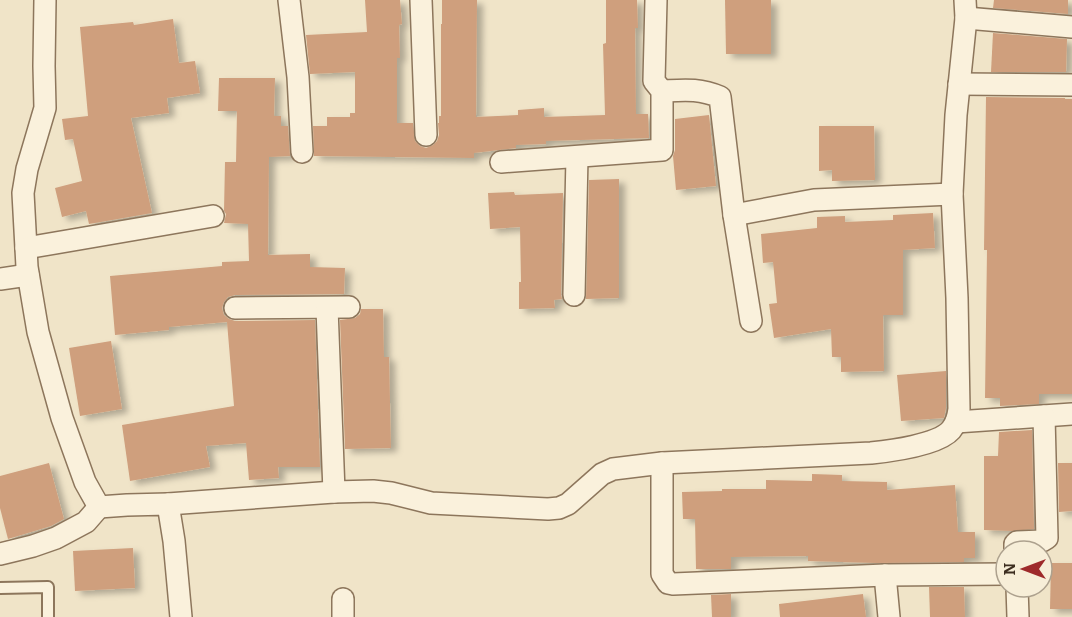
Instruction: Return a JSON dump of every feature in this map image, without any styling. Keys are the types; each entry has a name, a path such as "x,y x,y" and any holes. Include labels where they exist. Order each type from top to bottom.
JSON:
{"street":[{"path":"45,0 45,108 27,169 23,193 28,275 38,332 62,418 85,482 99,507"},
{"path":"289,0 298,77 302,152"},
{"path":"421,0 426,135"},
{"path":"501,162 662,150 662,91 654,81 656,0"},
{"path":"0,554 56,538 86,522 99,507 373,491 431,503 548,509 568,504 602,474 613,469 662,463 871,453 895,450 940,438 950,432 956,422 959,409 952,194 965,9 1072,27"},
{"path":"959,84 1072,85"},
{"path":"662,91 707,91 720,97 734,214 751,321"},
{"path":"574,295 577,157"},
{"path":"734,214 814,200 952,194"},
{"path":"26,248 213,216"},
{"path":"0,279 28,275"},
{"path":"236,308 349,307"},
{"path":"327,308 334,492"},
{"path":"956,422 1072,414"},
{"path":"1044,416 1045,539"},
{"path":"662,463 662,574 668,583 885,575 994,574"},
{"path":"168,504 181,617"},
{"path":"885,575 889,617"},
{"path":"1017,599 1018,617"}],"lane":[{"path":"0,588 48,587 48,617"}],"building":[{"path":"365,0 400,0 402,24 399,25 400,58 397,58 397,123 413,123 415,141 426,148 437,141 439,135 442,0 477,0 476,117 518,115 518,110 544,108 544,117 605,115 603,44 606,43 606,0 637,0 636,114 648,114 649,138 546,141 546,144 516,145 516,148 474,153 474,158 314,156 313,126 327,126 327,117 350,117 350,113 355,113 355,72 310,74 306,35 367,32"},
{"path":"725,0 771,0 771,54 726,54"},
{"path":"994,0 1068,0 1068,14 993,8"},
{"path":"173,19 179,63 195,61 200,93 167,98 169,113 131,118 152,213 89,224 86,211 62,217 55,188 82,181 73,139 65,140 62,119 88,116 80,27 133,22 134,25"},
{"path":"993,33 1067,39 1066,72 991,72"},
{"path":"219,78 275,78 274,116 281,116 281,126 288,126 290,156 269,157 268,255 310,254 310,267 345,268 344,294 235,295 228,297 222,308 224,315 235,321 315,320 320,467 278,467 279,478 249,480 246,443 206,446 210,467 130,481 122,425 234,406 227,322 115,335 110,276 222,266 222,262 249,261 248,224 224,223 226,214 224,211 225,162 236,162 237,111 218,111"},
{"path":"986,97 1072,99 1072,394 1039,394 1039,404 1000,406 1000,398 985,398"},
{"path":"709,115 716,186 676,190 673,156 675,119"},
{"path":"819,126 874,126 875,180 832,181 832,170 819,171"},
{"path":"619,179 619,298 586,299 589,180"},
{"path":"514,192 515,195 563,193 562,299 554,300 555,308 519,309 520,227 490,229 488,193"},
{"path":"933,213 935,248 903,250 903,315 883,315 884,371 841,372 841,357 832,357 831,329 774,338 769,304 777,303 773,262 763,263 761,234 817,228 817,217 845,216 845,222 893,220 893,215"},
{"path":"361,309 383,309 384,357 389,357 391,448 345,449 340,320 355,318 360,314"},
{"path":"111,341 122,409 80,416 69,348"},
{"path":"946,371 944,418 901,421 897,375"},
{"path":"1032,430 1034,529 984,530 984,456 998,456 999,432"},
{"path":"49,463 64,519 51,526 8,539 0,508 0,476"},
{"path":"1058,463 1072,463 1072,511 1059,512"},
{"path":"812,474 842,475 842,481 887,482 887,490 955,485 958,532 975,532 975,558 964,558 964,562 877,563 808,561 808,556 731,557 731,569 696,569 695,519 683,519 682,492 766,489 766,480 812,481"},
{"path":"133,548 135,588 75,591 73,551"},
{"path":"1054,563 1072,563 1072,609 1050,609 1050,599 1054,599"},
{"path":"929,587 964,587 965,617 930,617"},
{"path":"731,594 731,617 712,617 711,595"},
{"path":"863,594 866,617 780,617 779,604"}]}
